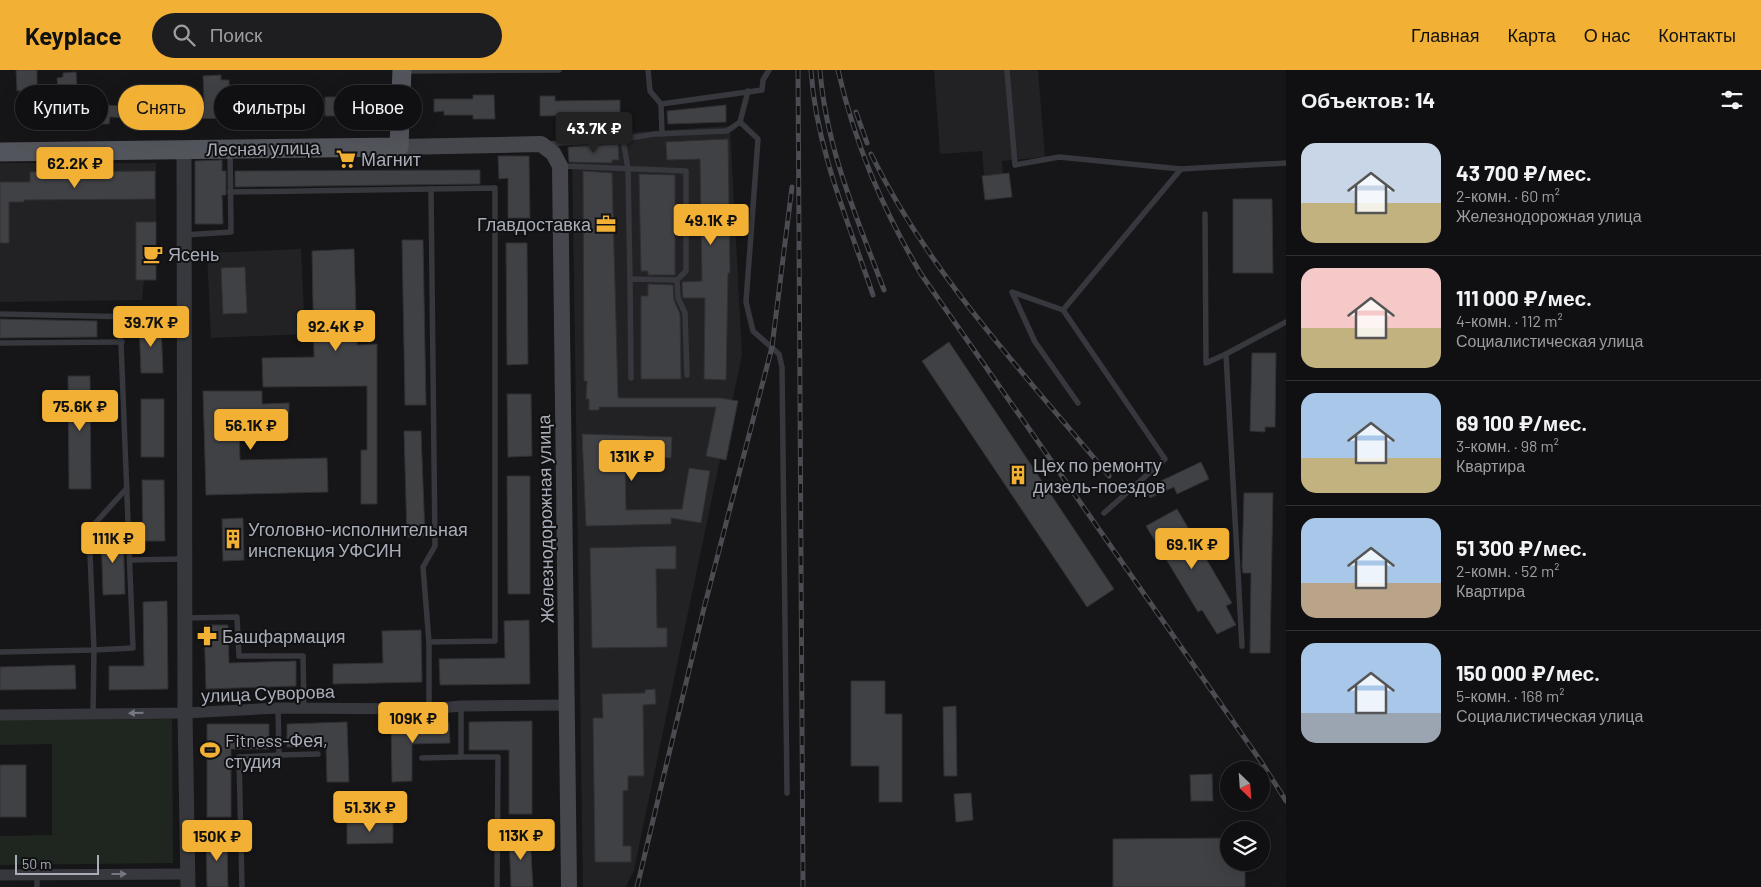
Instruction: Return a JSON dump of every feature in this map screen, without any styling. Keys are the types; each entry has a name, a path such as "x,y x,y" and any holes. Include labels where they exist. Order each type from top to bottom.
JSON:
{"main road":[{"path":"399,146 402,70"},
{"name":"Лесная улица","path":"0,152 399,146 552,154"},
{"name":"Железнодорожная улица","path":"552,154 568,705 569,887"}],"street":[{"path":"0,876 37,881 188,880 185,713 184,150"},
{"name":"улица Суворова","path":"0,715 185,713 278,708 429,709 461,706 568,705"}],"lane":[{"path":"402,70 560,70"},
{"path":"648,70 650,92 661,104 662,134"},
{"path":"661,104 762,90 763,80 769,70"},
{"path":"1007,70 1015,165 1059,157 1181,169 1286,163"},
{"path":"552,154 623,139 662,134 727,131 740,122 748,91"},
{"path":"740,122 758,139 746,302 753,332 779,354 782,367 787,793"},
{"path":"623,139 628,169 631,378"},
{"path":"184,235 231,232 230,148"},
{"path":"552,154 628,169 686,171 686,271 677,280 630,279"},
{"path":"1063,310 1181,169"},
{"path":"230,192 494,188 495,641 429,642"},
{"path":"429,709 429,642 423,567 435,546 431,189"},
{"path":"1205,214 1206,363 1286,322"},
{"path":"677,280 678,298 685,313 687,375"},
{"path":"1078,403 1035,342 1012,292 1063,310 1165,459 1104,513"},
{"path":"0,314 184,318"},
{"path":"0,652 133,648 120,318"},
{"path":"0,343 122,342"},
{"path":"1226,354 1242,646"},
{"path":"93,714 94,650 90,530 127,488"},
{"path":"130,560 185,559"},
{"path":"185,618 237,617 239,656 303,656 304,708"},
{"path":"461,706 461,757"},
{"path":"278,708 279,755"},
{"path":"242,887 239,757 318,754"},
{"path":"422,758 498,757 497,887"},
{"path":"188,827 240,828"}],"shaded area":[{"path":"934,70 1038,70 1045,157 1002,161 1004,184 985,186 982,151 940,154"},
{"path":"730,126 742,355 634,870 626,887 583,887 572,151 576,136"},
{"path":"0,163 156,163 156,222 136,222 136,280 144,280 142,300 0,302"},
{"path":"301,249 305,334 211,338 207,253"},
{"path":"172,719 173,863 0,865 0,836 52,835 52,744 0,745 0,720"}],"building":[{"path":"16,70 37,70 37,85 17,85"},
{"path":"76,72 77,85 58,85 57,78 63,77 63,73"},
{"path":"221,75 221,80 229,80 229,85 214,85 214,118 204,119 203,76"},
{"path":"473,95 494,95 495,119 473,119 473,115 444,115 444,111 434,112 434,99 473,99"},
{"path":"540,96 555,96 555,101 620,100 620,115 540,116"},
{"path":"325,97 334,97 334,116 325,116"},
{"path":"108,105 118,106 118,117 110,117 109,124"},
{"path":"726,105 726,122 668,124 667,111"},
{"path":"728,139 730,273 728,273 726,380 704,379 705,298 683,298 682,282 702,281 700,159 667,160 666,142"},
{"path":"618,144 619,160 612,160 612,163 569,162 568,147"},
{"path":"498,156 529,156 530,218 508,218 508,178 499,179"},
{"path":"222,160 222,171 226,171 226,195 222,195 223,224 195,224 195,161"},
{"path":"480,170 480,184 235,187 235,171"},
{"path":"155,171 155,199 24,200 24,202 9,202 9,243 0,243 0,182 30,182 30,172"},
{"path":"583,171 612,173 618,398 720,398 738,401 726,460 706,456 716,407 599,407 599,410 589,410 589,399 586,399 587,381 584,381"},
{"path":"1009,173 1012,197 985,200 982,176"},
{"path":"639,174 675,175 675,275 648,275 648,271 641,271"},
{"path":"1233,199 1272,199 1273,273 1233,273"},
{"path":"136,222 156,222 156,280 136,280"},
{"path":"402,240 423,240 426,405 405,405"},
{"path":"506,243 527,243 528,364 507,365"},
{"path":"354,249 357,345 377,344 377,504 361,504 361,450 367,450 367,386 263,387 262,358 314,357 312,251"},
{"path":"245,267 247,313 223,314 221,268"},
{"path":"648,284 673,285 674,300 680,314 681,379 641,379 641,296 648,296"},
{"path":"0,319 97,321 97,337 0,338"},
{"path":"139,322 161,322 163,373 141,373"},
{"name":"Цех по ремонту дизель-поездов","path":"949,342 1114,589 1087,607 922,361"},
{"path":"1252,353 1276,353 1275,427 1265,427 1265,432 1250,431"},
{"path":"68,376 90,376 91,489 69,489"},
{"path":"203,391 262,391 262,404 289,403 289,413 265,414 265,425 239,425 240,460 327,458 328,492 206,495"},
{"path":"507,394 531,394 532,456 508,457"},
{"path":"141,399 164,399 164,457 141,457"},
{"path":"404,431 421,431 425,536 407,537"},
{"path":"582,434 672,437 671,458 625,456 626,510 682,509 689,468 710,471 701,523 671,518 671,524 586,526"},
{"path":"1201,462 1209,479 1177,494 1174,487 1150,498 1146,488"},
{"path":"507,476 530,476 530,594 508,594"},
{"path":"142,480 164,480 165,541 143,541"},
{"path":"1244,493 1273,493 1270,653 1250,653 1251,573 1243,573 1242,566"},
{"path":"1177,509 1232,603 1226,606 1236,625 1217,634 1202,610 1198,612 1146,526"},
{"name":"Уголовно-исполнительная инспекция УФСИН","path":"243,518 244,560 223,561 222,519"},
{"path":"123,532 125,594 103,595 101,533"},
{"path":"676,546 676,569 656,569 657,628 667,628 667,647 592,648 590,548"},
{"path":"167,601 168,689 109,690 109,666 144,666 143,602"},
{"path":"529,620 530,684 440,685 439,659 505,658 504,621"},
{"path":"204,625 228,625 229,663 296,661 296,686 206,689"},
{"path":"421,630 422,682 333,684 333,664 383,663 382,631"},
{"path":"75,665 76,689 0,690 0,667"},
{"path":"851,681 885,681 885,714 902,714 902,802 879,802 879,766 851,766"},
{"path":"655,689 656,704 643,705 644,776 628,776 628,790 623,791 623,846 631,846 631,862 595,862 593,718 603,718 602,694 645,693 645,690"},
{"path":"956,706 957,776 944,776 943,707"},
{"path":"532,721 532,814 509,814 509,750 469,750 469,722"},
{"path":"347,722 349,782 327,782 326,746 287,747 287,724"},
{"path":"449,722 450,743 412,744 412,781 392,782 391,723"},
{"path":"207,724 269,724 269,749 231,749 231,817 207,817"},
{"path":"0,765 26,765 26,817 0,817"},
{"path":"1212,774 1213,801 1191,801 1190,775"},
{"path":"971,793 973,820 956,822 954,794"},
{"path":"393,822 393,843 347,844 347,823"},
{"path":"530,835 533,887 511,887 509,836"},
{"path":"227,837 228,887 207,887 206,838"},
{"path":"1220,838 1220,871 1245,871 1245,887 1113,887 1113,839"}],"railway":[{"path":"798,70 803,887"},
{"path":"811,70 819,128 826,156 873,295"},
{"path":"820,70 823,99 836,155 853,209 884,290"},
{"path":"838,70 861,150 871,175 894,225 921,274 1262,763 1286,801"},
{"path":"856,112 867,143"},
{"path":"871,154 921,241 950,282 1012,361 1109,476"},
{"path":"637,887 704,608 772,347 792,187"}],"place":[{"name":"Магнит","path":"346,159"},
{"name":"Главдоставка","path":"606,224"},
{"name":"Ясень","path":"153,254"},
{"name":"Цех по ремонту дизель-поездов","path":"1018,475"},
{"name":"Уголовно-исполнительная инспекция УФСИН","path":"233,539"},
{"name":"Башфармация","path":"207,636"},
{"name":"Fitness-Фея, студия","path":"210,750"}]}
